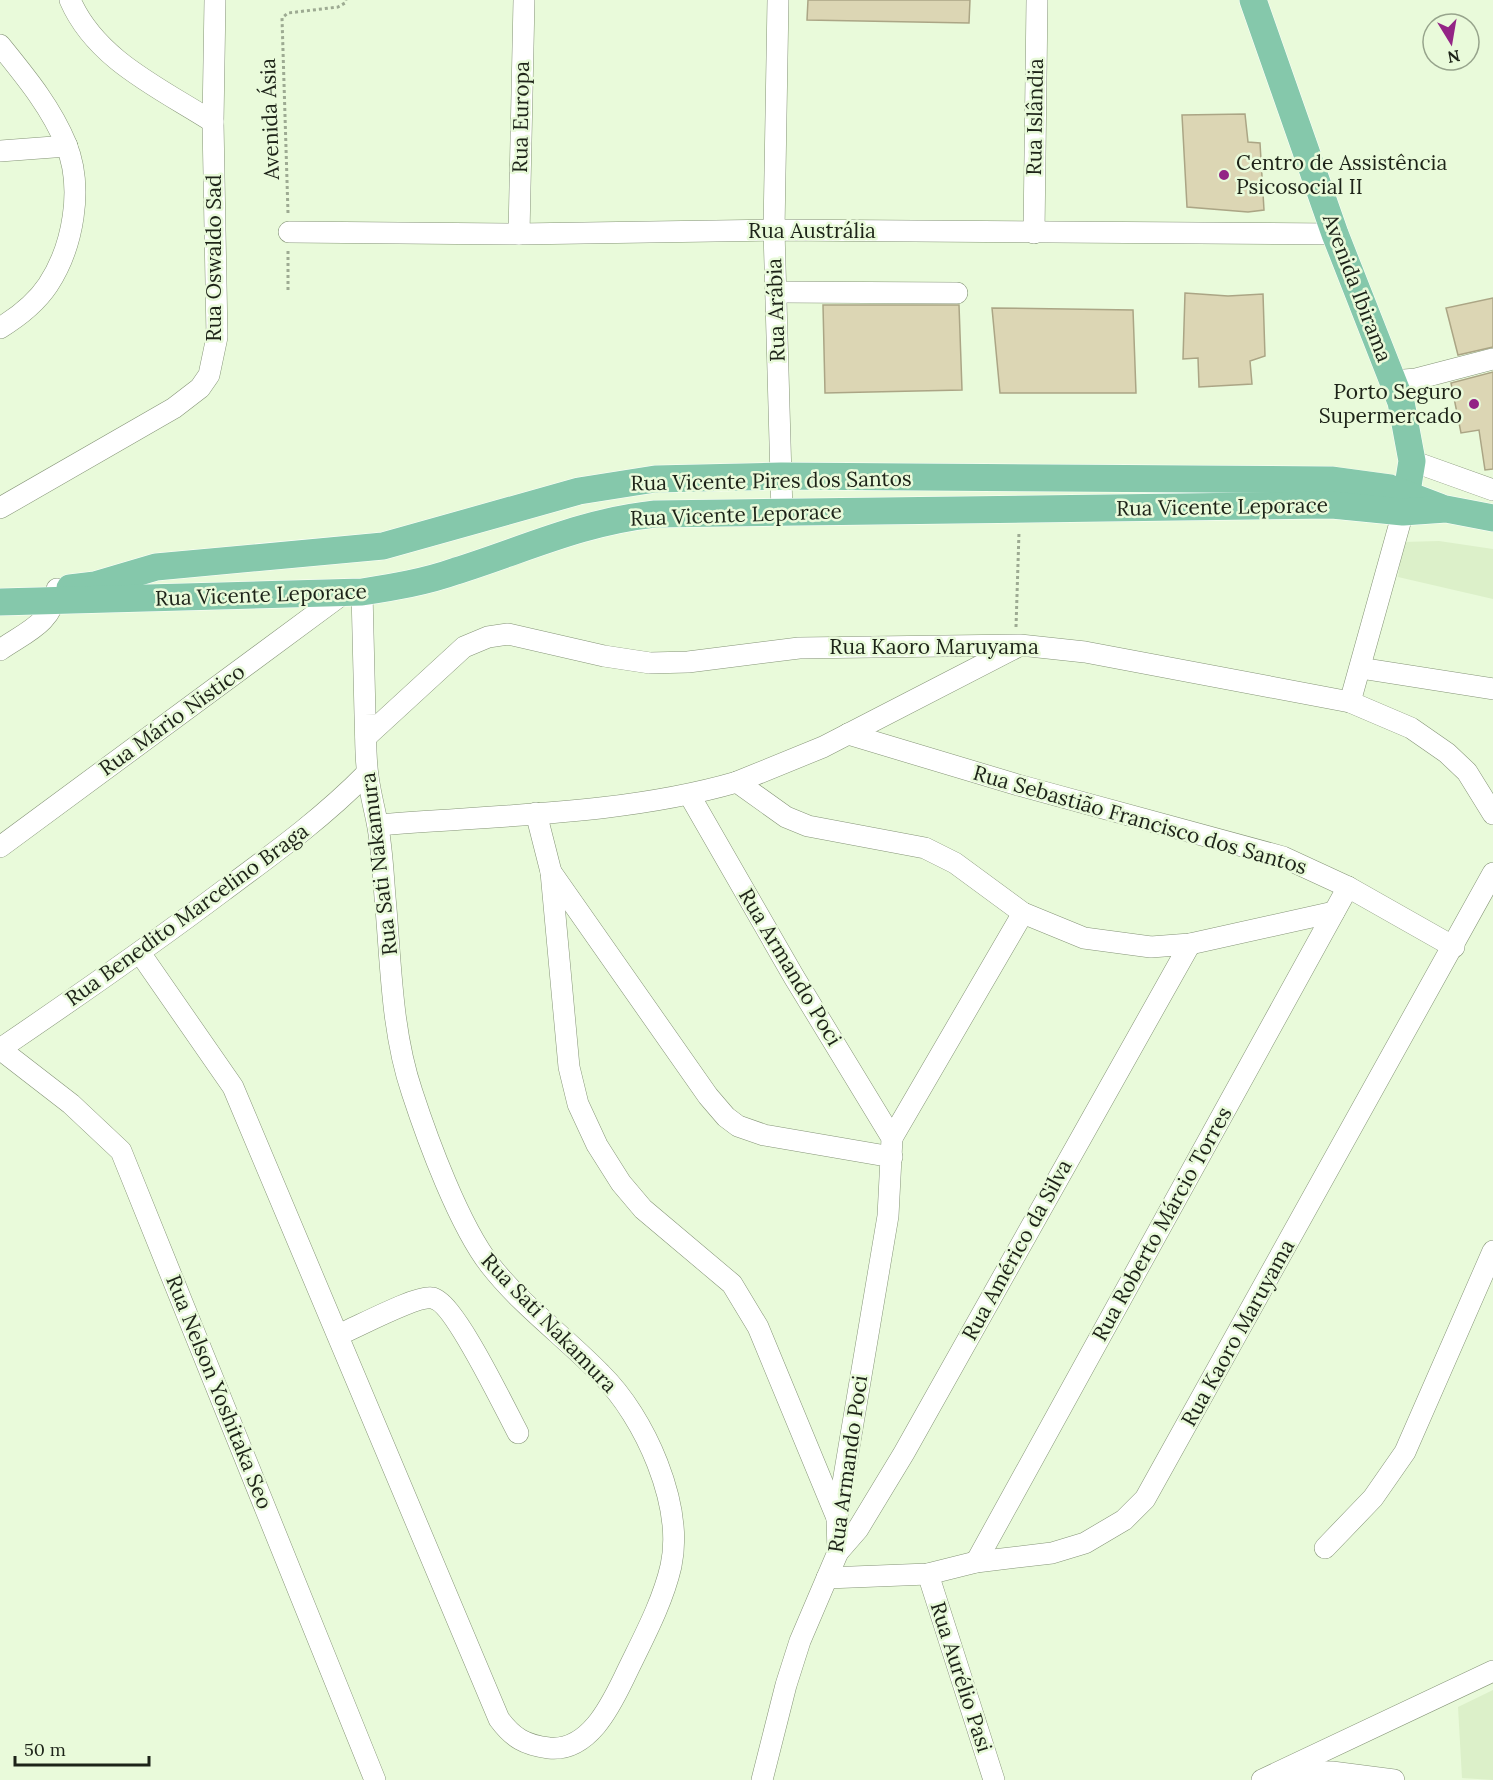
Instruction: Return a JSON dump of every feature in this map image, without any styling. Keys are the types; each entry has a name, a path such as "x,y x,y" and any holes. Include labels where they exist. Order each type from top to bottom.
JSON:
{"main road":[{"name":"Avenida Ibirama","path":"1253,0 1335,234 1401,402 1412,461 1406,502"},
{"name":"Rua Vicente Pires dos Santos","path":"0,588 56,596 156,567 383,546 592,488 655,479 781,476 1326,480 1390,488 1406,502"},
{"name":"Rua Vicente Leporace","path":"0,602 56,596 156,599 353,593 420,582 458,571 546,538 603,521 655,514 1332,505 1406,502 1493,518"},
{"path":"156,567 146,576 147,589 156,599"}],"street":[{"path":"70,0 90,35 107,53 213,122"},
{"name":"Rua Oswaldo Sad","path":"0,508 174,408 200,388 209,375 217,337 213,122 215,0"},
{"name":"Rua Europa","path":"519,234 524,0"},
{"name":"Rua Arábia","path":"778,0 774,230 782,513"},
{"name":"Rua Islândia","path":"1034,233 1037,0"},
{"path":"0,45 40,95 67,146 75,196 71,229 63,257 47,286 24,312 0,328"},
{"path":"0,151 67,146"},
{"name":"Rua Austrália","path":"289,232 519,234 774,230 1335,234"},
{"path":"776,292 957,293"},
{"path":"1393,381 1416,379 1493,359"},
{"path":"1412,461 1493,490"},
{"path":"1350,702 1406,502"},
{"name":"Rua Sati Nakamura","path":"140,953 233,1087 499,1719 511,1735 529,1745 555,1748 574,1743 595,1727 610,1707 657,1605 670,1567 675,1537 666,1490 650,1447 625,1404 604,1376 529,1307 491,1266 463,1219 411,1091 401,1050 378,825 367,773 353,593"},
{"name":"Rua Mário Nistico","path":"0,847 353,593"},
{"path":"0,650 44,620 56,596"},
{"name":"Rua Kaoro Maruyama","path":"366,737 464,647 488,637 508,634 604,656 650,663 688,662 799,648 1018,645 1084,652 1350,702 1411,728 1448,753 1467,771 1493,814"},
{"path":"378,825 536,813 690,796 737,782 805,755 1018,645"},
{"path":"1360,668 1493,689"},
{"name":"Rua Sebastião Francisco dos Santos","path":"848,734 1018,785 1283,857 1348,887 1454,947"},
{"name":"Rua Benedito Marcelino Braga","path":"0,1049 140,953 305,830 338,803 367,773"},
{"path":"737,782 786,817 808,826 926,848 955,863 1023,913 1084,938 1151,947 1190,944 1335,912"},
{"name":"Rua Armando Poci","path":"690,796 892,1148"},
{"path":"536,813 551,872 569,1067 578,1104 597,1145 621,1183 643,1209 732,1284 758,1327 837,1518"},
{"path":"551,872 708,1096 726,1117 738,1126 764,1135 892,1148"},
{"name":"Rua Kaoro Maruyama","path":"827,1578 928,1574 976,1562 1052,1553 1084,1543 1124,1520 1144,1499 1454,947 1493,873"},
{"name":"Rua Roberto Márcio Torres","path":"976,1562 1348,887"},
{"name":"Rua Armando Poci","path":"762,1780 786,1685 800,1641 838,1552 837,1518 888,1216 892,1148 1023,913"},
{"path":"557,938 573,923 585,921"},
{"name":"Rua Américo da Silva","path":"838,1552 858,1529 903,1453 1190,944"},
{"name":"Rua Nelson Yoshitaka Seo","path":"0,1049 71,1104 121,1151 375,1780"},
{"path":"1325,1548 1373,1498 1405,1452 1486,1282 1493,1251"},
{"path":"338,1335 418,1299 433,1298 445,1304 461,1327 518,1433"},
{"name":"Rua Aurélio Pasi","path":"928,1574 994,1780"},
{"path":"1271,1775 1493,1671"},
{"path":"1271,1775 1332,1772 1394,1780"}],"path":[{"name":"Avenida Ásia","path":"288,290 289,232 282,18 288,13 338,7 346,0"},
{"path":"1018,645 1020,509"}],"shaded area":[{"path":"1439,541 1493,549 1493,599 1398,577 1403,542"},
{"path":"1493,1690 1493,1780 1462,1778 1458,1707"}],"building":[{"path":"808,0 970,0 969,23 807,20"},
{"name":"Centro de Assistência Psicosocial II","path":"1245,114 1248,142 1260,143 1264,210 1248,212 1187,207 1182,115"},
{"path":"1185,293 1228,296 1263,294 1265,356 1250,361 1252,384 1199,387 1198,358 1183,359"},
{"path":"1493,298 1493,347 1458,355 1446,308"},
{"path":"823,305 959,305 962,390 825,393"},
{"path":"992,308 1133,310 1136,393 1000,393"},
{"name":"Porto Seguro Supermercado","path":"1493,372 1493,469 1485,470 1479,430 1461,433 1451,383"}],"place":[{"name":"Centro de Assistência Psicosocial II","path":"1224,175"},
{"name":"Porto Seguro Supermercado","path":"1474,404"}]}
